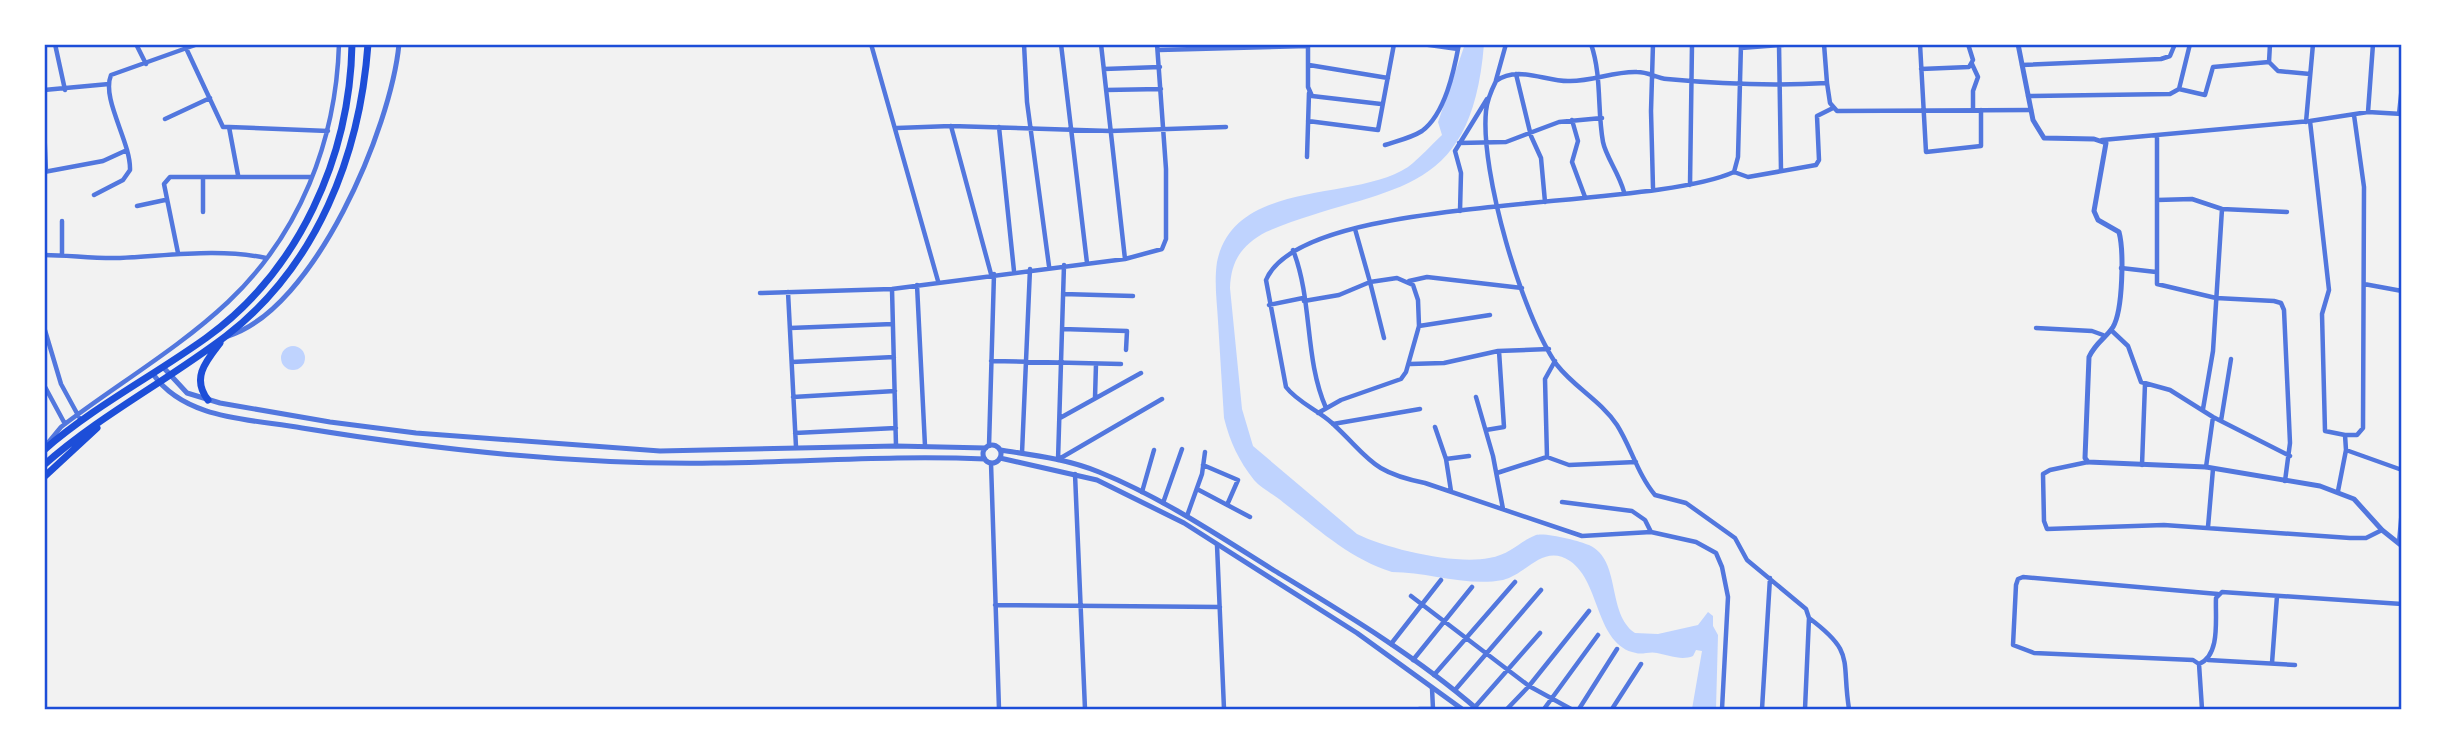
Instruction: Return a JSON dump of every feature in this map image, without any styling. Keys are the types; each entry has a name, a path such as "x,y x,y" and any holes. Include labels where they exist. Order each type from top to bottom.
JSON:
{"main road":[{"path":"44,449 79,418 158,371 214,331 254,296 300,233 326,181 340,137 352,44"},
{"path":"44,465 104,419 225,337 282,281 312,238 333,197 355,135 368,44"},
{"path":"208,400 201,387 201,372 225,337"},
{"path":"44,477 88,439 104,419"}],"street":[{"path":"55,44 65,90"},
{"path":"136,44 146,64"},
{"path":"94,195 127,176 130,163 108,83 111,75 198,44"},
{"path":"44,327 61,384 79,418 228,302 267,258 299,210 328,131 337,89 339,44"},
{"path":"225,337 242,331 285,296 326,238 352,195 379,133 399,44"},
{"path":"871,44 897,128 938,281"},
{"path":"1024,44 1030,128 1049,266"},
{"path":"1061,44 1087,263"},
{"path":"1101,44 1125,258"},
{"path":"760,293 892,289 1156,253 1165,245 1166,169 1157,44"},
{"path":"1308,121 1373,131 1379,126 1394,44"},
{"path":"1385,145 1420,132 1430,123 1444,96 1459,46 1422,44"},
{"path":"1460,211 1461,173 1455,151 1490,95 1506,44"},
{"path":"1591,44 1599,78 1603,141 1619,172 1624,192"},
{"path":"1653,44 1653,188"},
{"path":"1690,185 1692,44"},
{"path":"1734,172 1738,157 1741,46 1795,44"},
{"path":"1825,44 1827,83 1833,108 1837,111 2031,110"},
{"path":"1920,44 1924,149 1930,153 1981,146 1981,110"},
{"path":"1968,44 1978,78 1973,91 1973,110"},
{"path":"2018,44 2031,110 2041,135 2048,141 2157,136 2308,121 2368,112 2400,114 2402,86"},
{"path":"2022,65 2161,59 2171,56 2175,44"},
{"path":"2027,96 2171,94 2179,89 2190,44"},
{"path":"2270,44 2269,62 2278,71 2310,74"},
{"path":"2314,44 2308,121 2329,290 2322,314 2325,431 2345,435 2357,435 2363,428 2364,187 2354,115"},
{"path":"2368,112 2373,44"},
{"path":"1159,50 1308,45 1307,157"},
{"path":"1779,45 1781,171"},
{"path":"186,48 223,127 273,126 328,131"},
{"path":"2179,89 2205,95 2213,67 2269,62"},
{"path":"1921,69 1969,67 1972,64"},
{"path":"1309,65 1388,78"},
{"path":"1104,69 1160,67"},
{"path":"1496,81 1516,74 1569,81 1630,72 1651,73 1663,79 1781,85 1827,83"},
{"path":"1516,74 1531,133 1541,159 1545,202"},
{"path":"44,90 65,90 108,83"},
{"path":"1106,90 1161,89"},
{"path":"1308,92 1312,96 1381,104"},
{"path":"1490,95 1486,113 1486,144 1497,206 1522,288 1555,361 1615,423 1655,495 1686,503 1735,538 1747,560 1799,602 1809,618 1839,642 1844,654 1849,709"},
{"path":"165,119 211,98"},
{"path":"1722,709 1728,597 1723,567 1716,553 1696,542 1651,532 1581,536 1375,467 1333,424 1286,387 1266,290 1269,273 1293,250 1355,229 1497,206 1690,185 1734,172 1743,177 1819,163 1817,116 1833,108"},
{"path":"1459,143 1506,142 1549,125 1602,117"},
{"path":"1572,120 1578,141 1572,162 1586,197"},
{"path":"44,125 45,172 103,161 127,150"},
{"path":"897,128 951,126 1110,131 1226,127"},
{"path":"951,126 992,274 987,447 999,709"},
{"path":"229,127 238,175"},
{"path":"999,127 1014,271"},
{"path":"2157,136 2155,281 2162,288 2216,298 2281,303 2290,456 2285,482"},
{"path":"2088,462 2084,452 2087,368 2095,344 2111,330 2118,307 2121,268 2119,232 2098,220 2094,211 2106,149 2102,140"},
{"path":"178,254 165,200 165,180 238,175 312,177"},
{"path":"203,177 203,212"},
{"path":"137,206 165,200"},
{"path":"2157,200 2192,200 2222,209 2287,212"},
{"path":"2203,409 2211,368 2222,209"},
{"path":"61,221 62,255"},
{"path":"1355,229 1384,338"},
{"path":"1293,250 1304,300 1314,378 1326,408"},
{"path":"44,255 118,258 178,254 251,255 267,258"},
{"path":"1058,460 1064,265"},
{"path":"2121,268 2155,272"},
{"path":"1023,453 1030,269"},
{"path":"1269,305 1339,295 1370,282 1398,278 1409,281 1427,277 1522,288"},
{"path":"1318,413 1341,400 1401,379 1410,364 1419,326 1418,300 1409,281"},
{"path":"2364,284 2402,291"},
{"path":"917,285 925,446"},
{"path":"892,289 896,446"},
{"path":"788,292 796,447"},
{"path":"1063,294 1133,296"},
{"path":"1419,326 1490,315"},
{"path":"790,328 893,324"},
{"path":"2036,328 2103,335"},
{"path":"1062,329 1127,331 1126,350"},
{"path":"2111,330 2128,346 2139,377 2145,384 2170,390 2213,417 2290,456"},
{"path":"1410,364 1444,363 1499,351 1549,349"},
{"path":"1486,430 1504,427 1499,351"},
{"path":"792,362 894,357"},
{"path":"2221,421 2231,359"},
{"path":"991,361 1121,365"},
{"path":"1548,457 1545,379 1555,361"},
{"path":"150,362 187,393 208,400 332,422 523,442 660,451 995,446 1000,450 1058,460 1098,471 1163,503 1390,645 1455,690 1476,708 1540,633"},
{"path":"1095,399 1096,364"},
{"path":"158,371 159,383 168,393 185,404 225,415 395,443 522,454 713,463 881,457 988,461 1000,458 1075,473 1140,500 1217,545 1357,633 1462,709"},
{"path":"1059,419 1141,373"},
{"path":"2142,465 2145,384"},
{"path":"44,385 67,427"},
{"path":"793,397 895,391"},
{"path":"1476,397 1497,473 1503,510"},
{"path":"1058,460 1162,399"},
{"path":"225,415 228,404"},
{"path":"1333,424 1420,409"},
{"path":"2208,527 2213,417"},
{"path":"331,433 332,422"},
{"path":"1435,427 1446,459 1451,491"},
{"path":"795,433 896,428"},
{"path":"2339,491 2346,450 2345,435"},
{"path":"522,454 523,442"},
{"path":"1163,503 1182,449"},
{"path":"1000,450 1000,458"},
{"path":"1142,492 1154,450"},
{"path":"2346,450 2402,470"},
{"path":"1186,517 1197,489 1205,453"},
{"path":"1446,459 1469,456"},
{"path":"1497,473 1548,457 1569,464 1636,462"},
{"path":"2382,530 2366,538 2350,538 2208,527 2047,529 2044,521 2043,474 2088,462 2209,468 2339,491 2354,499 2382,530 2400,545"},
{"path":"1203,465 1238,480 1227,505"},
{"path":"1075,473 1085,709"},
{"path":"1197,489 1250,517"},
{"path":"1562,502 1632,511 1646,520 1651,532"},
{"path":"2400,545 2402,509"},
{"path":"1217,545 1224,709"},
{"path":"2199,664 2193,660 2034,653 2016,648 2013,645 2018,579 2023,577 2218,594 2402,604"},
{"path":"1762,709 1770,579"},
{"path":"1390,645 1441,580"},
{"path":"1434,675 1516,582"},
{"path":"1412,660 1472,587"},
{"path":"1455,690 1541,590"},
{"path":"2207,660 2213,651 2218,594"},
{"path":"1411,596 1488,652 1529,686 1571,709"},
{"path":"2272,663 2277,596"},
{"path":"995,605 1220,607"},
{"path":"1507,709 1529,686 1589,611"},
{"path":"1805,709 1809,618"},
{"path":"1544,709 1598,635"},
{"path":"1579,709 1617,649"},
{"path":"2199,664 2207,660 2295,664"},
{"path":"1612,709 1641,664"},
{"path":"2199,664 2202,709"},
{"path":"1419,709 1433,709 1432,687"}],"water":[{"path":"1465,44 1484,44 1476,97 1461,135 1440,161 1414,180 1383,193 1266,232 1250,242 1239,254 1230,288 1242,409 1253,446 1357,534 1370,540 1422,554 1475,560 1504,554 1536,535 1562,537 1589,545 1599,552 1606,562 1620,613 1635,633 1658,634 1698,625 1708,612 1713,616 1713,626 1718,635 1716,709 1692,709 1702,651 1696,650 1693,656 1680,658 1638,653 1623,648 1605,626 1588,583 1570,561 1560,556 1543,558 1511,577 1489,582 1392,572 1362,559 1335,542 1257,483 1239,458 1229,435 1224,418 1216,284 1217,262 1228,235 1247,217 1271,204 1386,178 1408,167 1442,135 1438,122"},
{"path":"293,346 302,349 305,358 302,367 293,370 284,367 281,358 284,349"}]}
